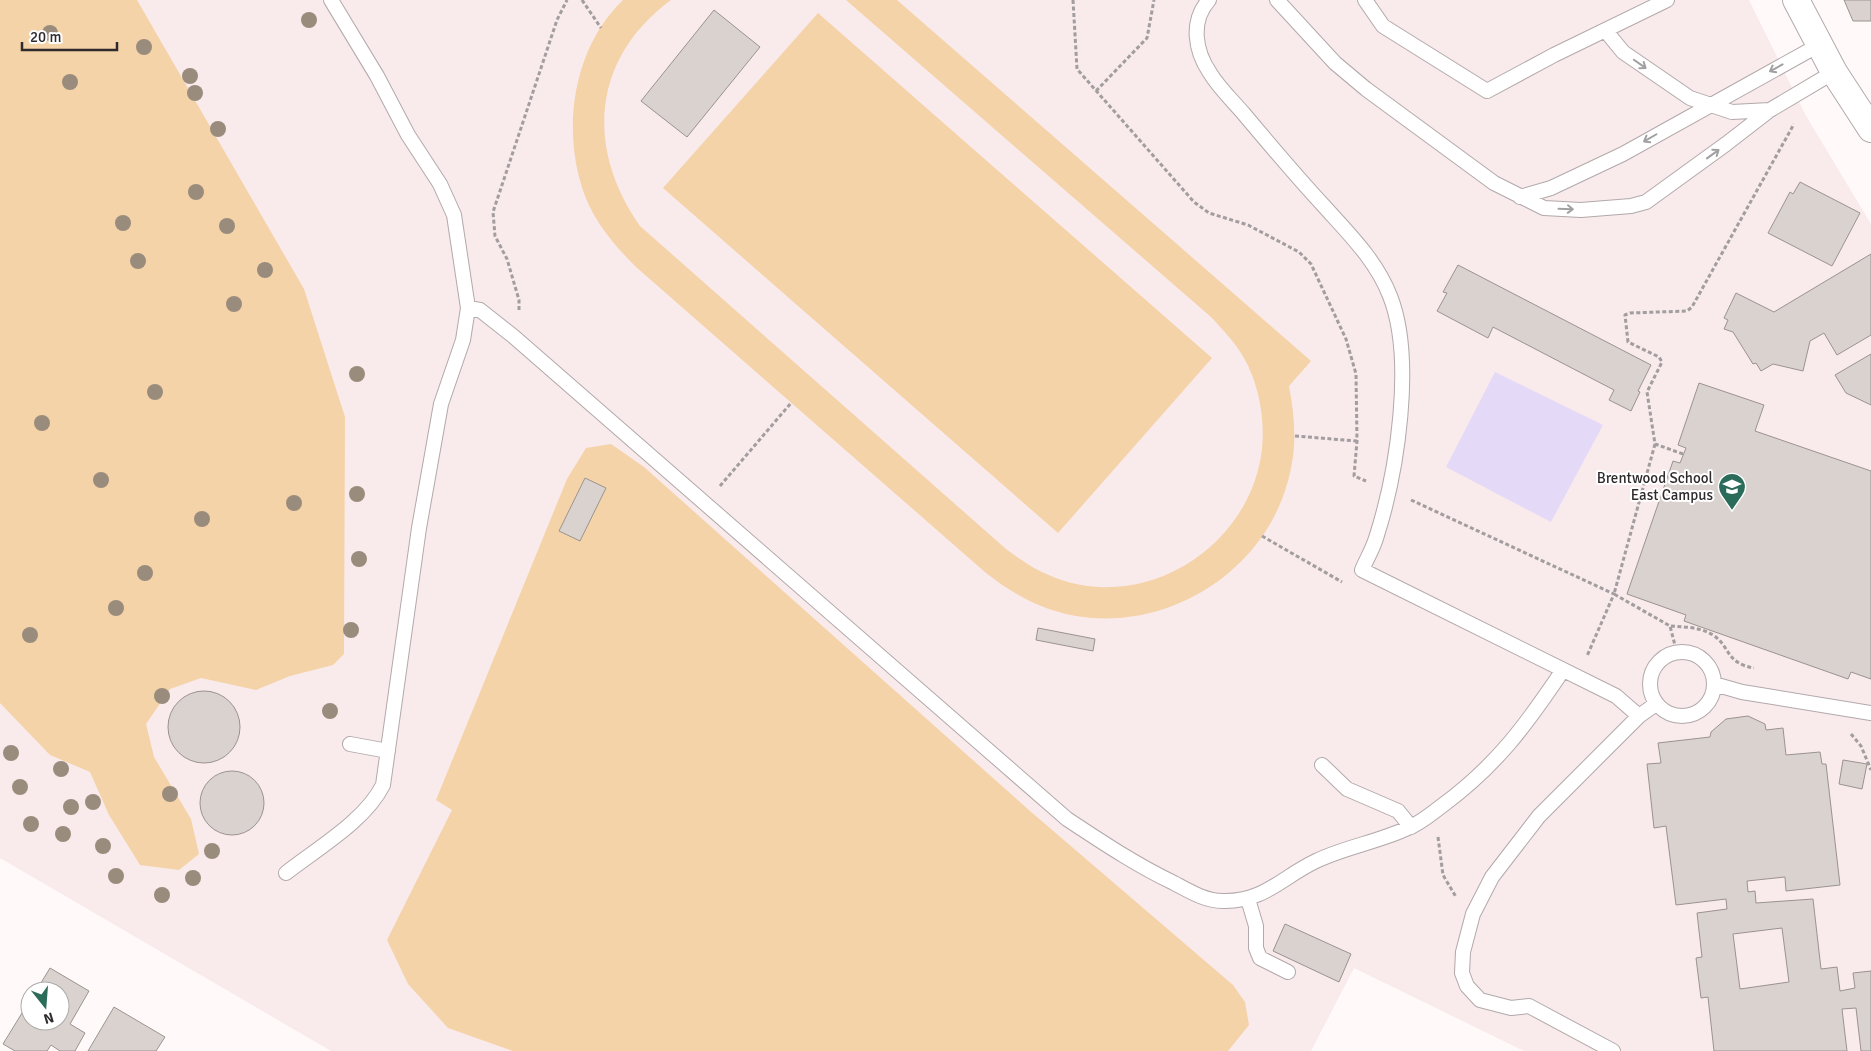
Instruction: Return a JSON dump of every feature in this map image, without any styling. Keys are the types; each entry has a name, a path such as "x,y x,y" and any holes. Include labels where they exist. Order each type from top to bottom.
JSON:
{"street":[{"path":"1796,0 1834,72 1862,95 1871,129"}],"lane":[{"path":"286,873 375,801 383,786 419,528 441,404 463,340 468,308 459,242 451,207 440,184 408,135 376,76 330,0"},
{"path":"1209,0 1196,24 1197,44 1209,73 1293,172 1361,246 1376,267 1391,297 1399,332 1401,371 1399,423 1388,489 1377,536 1362,570 1616,696 1639,716"},
{"path":"1277,0 1335,63 1366,89 1494,183 1544,208 1581,210 1638,204 1667,188 1770,110 1834,72"},
{"path":"1365,0 1383,26 1487,91 1667,0"},
{"path":"1605,30 1623,52 1690,98 1732,112 1770,110"},
{"path":"1520,197 1571,180 1623,154 1707,105 1819,45"},
{"path":"468,308 480,310 513,336 1067,819 1134,864 1200,897 1222,901 1248,899 1273,889 1313,862 1339,851 1386,838 1411,828 1473,782 1515,739 1563,670"},
{"path":"1677,653 1688,653 1707,664 1712,673 1714,684 1708,703 1692,714 1673,715 1656,704 1650,683 1652,672 1667,656 1677,653"},
{"path":"1714,684 1742,692 1871,713"},
{"path":"1613,1051 1529,1006 1511,1008 1480,1000 1467,986 1462,973 1463,952 1473,914 1492,877 1539,816 1639,716 1656,704"},
{"path":"350,744 388,751"},
{"path":"1322,766 1347,789 1398,811 1411,828"},
{"path":"1248,899 1256,926 1256,948 1260,958 1288,972"}],"path":[{"path":"513,336 519,328 519,300 507,259 495,236 493,212 556,20 567,0"},
{"path":"582,0 601,28"},
{"path":"1073,0 1077,69 1194,202 1209,213 1257,230 1299,252 1311,264 1346,339 1356,374 1357,441 1354,476 1388,489 1614,594 1670,626 1692,627 1714,636 1740,665 1758,668"},
{"path":"1096,91 1146,38 1154,0"},
{"path":"1614,594 1655,444 1647,392 1662,362 1659,357 1628,342 1625,315 1630,312 1687,311 1692,307 1795,122"},
{"path":"704,503 791,403"},
{"path":"1295,436 1357,441"},
{"path":"1655,444 1683,454"},
{"path":"1670,626 1677,653"},
{"path":"1846,729 1860,746 1871,770"},
{"path":"1437,834 1443,875 1458,900"}],"shaded area":[{"path":"0,0 1749,0 1805,114 1871,224 1871,1051 1524,1051 1354,968 1311,1051 331,1051 0,858"},
{"path":"0,0 137,0 304,289 345,417 344,654 333,665 290,676 256,690 201,678 170,689 146,724 154,757 191,819 199,854 179,870 140,865 109,815 90,772 50,755 0,703"},
{"path":"623,0 671,0 645,23 625,49 612,76 605,106 605,136 611,166 622,196 640,226 1006,549 1039,571 1086,586 1122,586 1156,579 1187,564 1215,543 1237,516 1254,484 1262,449 1263,426 1260,402 1254,379 1233,341 1211,317 846,0 897,0 1311,361 1289,386 1294,427 1293,458 1279,508 1258,542 1230,572 1198,594 1161,610 1121,618 1081,617 1041,606 1012,591 986,573 636,267 600,225 589,206 578,171 573,119 576,92 582,67 592,42 606,20"},
{"path":"818,13 1212,358 1058,533 663,188"},
{"path":"1495,372 1603,425 1551,522 1446,467"},
{"path":"611,444 644,467 1030,811 1233,985 1245,1002 1249,1025 1228,1051 513,1051 448,1028 408,984 387,940 452,810 436,800 567,479 586,448"}],"building":[{"path":"1844,0 1871,0 1871,21 1853,21"},
{"path":"714,10 760,47 687,137 641,101"},
{"path":"1800,182 1860,213 1832,266 1768,233 1790,192 1793,194"},
{"path":"1871,254 1871,335 1837,355 1824,333 1810,341 1803,371 1773,364 1761,371 1756,363 1753,364 1733,332 1724,329 1728,320 1724,318 1736,293 1774,312"},
{"path":"1458,265 1651,365 1638,391 1640,392 1631,411 1609,400 1614,390 1493,327 1488,338 1437,311 1447,293 1443,292"},
{"path":"1871,354 1871,405 1846,393 1835,375"},
{"path":"1699,383 1764,405 1755,431 1871,471 1871,679 1851,672 1848,679 1684,621 1686,615 1627,594 1673,461 1680,463 1686,448 1678,445"},
{"path":"585,478 606,488 580,541 559,531"},
{"path":"1038,628 1095,639 1093,651 1036,640"},
{"path":"204,691 224,697 234,707 240,727 234,747 224,757 204,763 184,757 174,747 168,727 174,707 184,697"},
{"path":"1748,716 1765,724 1766,730 1783,728 1786,755 1820,752 1822,764 1826,764 1840,885 1786,891 1785,877 1747,881 1748,892 1755,891 1756,903 1813,899 1821,969 1837,967 1840,991 1855,988 1853,973 1871,971 1871,1051 1861,1051 1856,1008 1842,1009 1847,1051 1714,1051 1708,997 1701,998 1696,958 1702,957 1697,913 1727,909 1726,899 1676,905 1666,826 1654,828 1647,764 1661,763 1658,743 1710,737 1711,732 1726,719","holes":["1782,928 1789,982 1740,989 1733,934"]},
{"path":"1843,760 1867,764 1862,789 1839,784"},
{"path":"226,771 238,771 255,780 262,791 264,803 262,815 255,826 238,835 226,835 214,830 205,821 200,809 200,797 205,785 214,776"},
{"path":"1285,924 1351,954 1339,982 1273,951"},
{"path":"50,968 89,991 70,1024 70,981 42,981"},
{"path":"114,1007 165,1037 156,1051 88,1051"},
{"path":"20,1016 20,1031 70,1031 70,1024 85,1033 75,1051 60,1051 51,1045 47,1051 15,1051 3,1044"}],"place":[{"name":"Brentwood School East Campus","path":"1732,511"}]}
